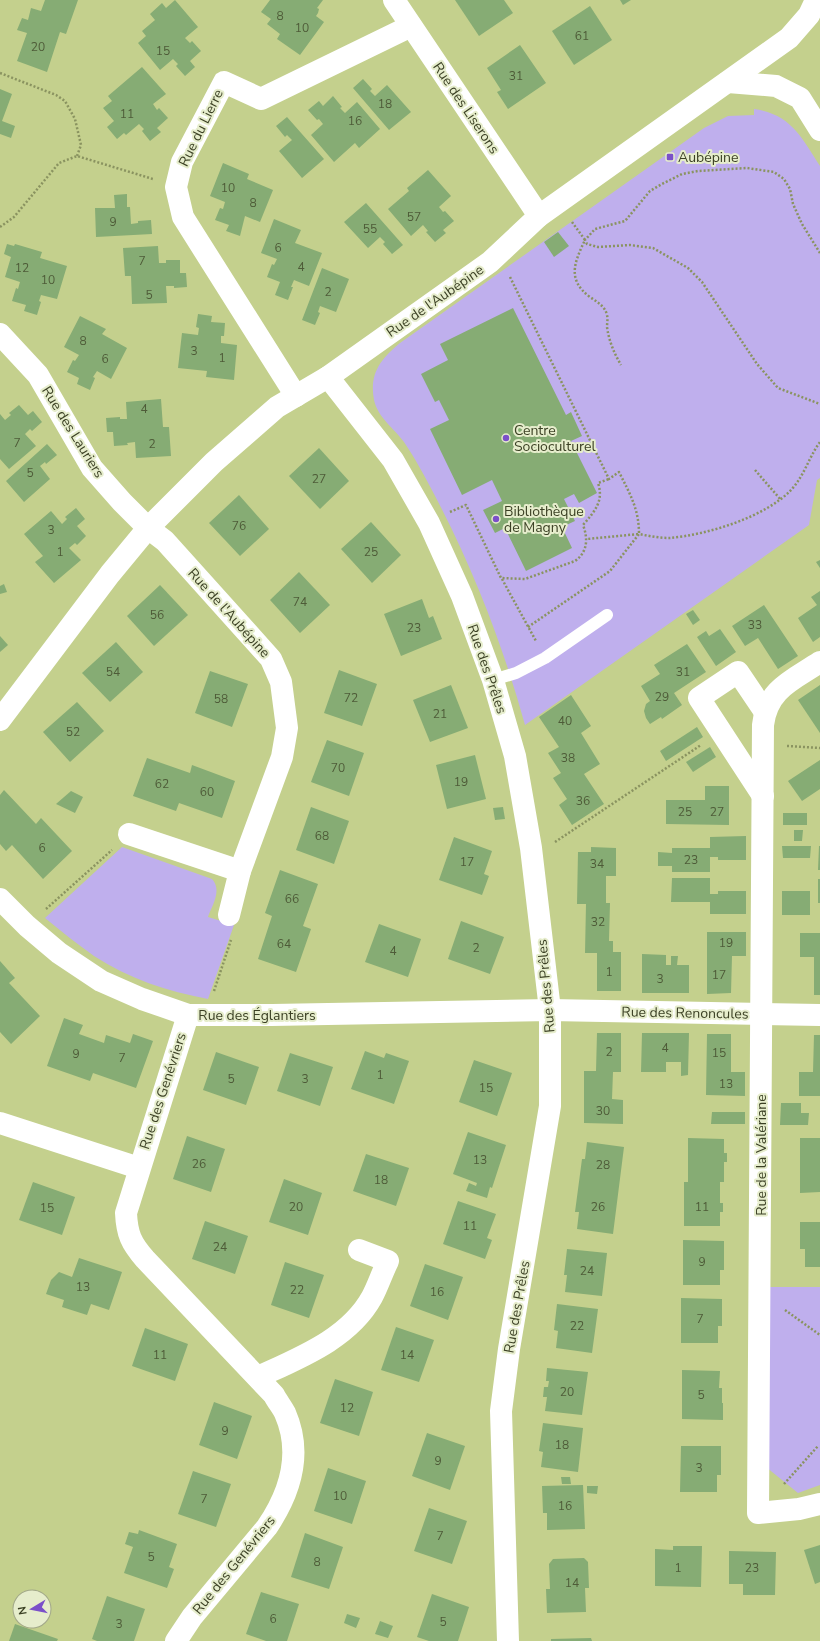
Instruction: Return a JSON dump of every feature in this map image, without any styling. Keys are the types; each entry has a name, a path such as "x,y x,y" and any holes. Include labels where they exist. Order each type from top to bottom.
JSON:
{"street":[{"name":"Rue des Liserons","path":"394,0 539,216"},
{"name":"Rue de l'Aubépine","path":"0,720 110,574 148,528 214,462 277,407 328,377 490,262 539,216 789,38 809,15 816,0"},
{"name":"Rue du Lierre","path":"296,396 183,217 176,187 182,162 224,82 261,99 411,26"},
{"path":"728,82 776,86 800,98 820,130"},
{"name":"Rue des Lauriers","path":"0,334 38,375 92,468 122,502 148,528"},
{"name":"Rue des Prêles","path":"328,377 393,460 429,523 462,596 493,680 515,756 531,848 550,1010 550,1106 509,1349 501,1411 508,1641"},
{"name":"Rue de l'Aubépine","path":"148,528 165,541 271,659 281,682 287,728 282,757 240,871 229,915"},
{"name":"Rue de la Valériane","path":"758,1513 763,746 765,712 769,701 777,691 820,662"},
{"path":"763,796 699,698 738,672 765,712"},
{"path":"130,834 240,871"},
{"name":"Rue des Églantiers","path":"0,899 27,926 59,953 101,981 142,999 197,1015 550,1010"},
{"name":"Rue des Renoncules","path":"550,1010 820,1015"},
{"name":"Rue des Genévriers","path":"176,1641 192,1617 267,1527 278,1511 288,1489 293,1465 290,1432 285,1414 274,1395 133,1246 127,1230 126,1213 139,1168 197,1015"},
{"name":"Rue des Genévriers","path":"0,1123 139,1168"},
{"path":"258,1377 330,1340 348,1327 361,1313 372,1298 388,1261 359,1250"},
{"path":"758,1513 799,1509 820,1504"}],"lane":[{"path":"493,680 516,673 545,658 607,615"}],"path":[{"path":"0,73 56,95 65,101 74,120 81,145 77,156"},
{"path":"0,227 14,217 59,163 77,156 176,187"},
{"path":"621,365 612,346 607,328 607,314 599,302 590,297 576,283 574,268 576,258 585,240 595,229 625,221 650,191 662,184 682,174 698,170 747,168 774,172 784,179 790,189 793,204 802,224 820,253"},
{"path":"559,202 587,244 598,247 630,245 653,248 688,268 702,282 757,364 773,384 778,388 820,404"},
{"path":"507,271 609,479"},
{"path":"587,539 639,534 668,538 693,534 760,513 781,500 798,482 820,442"},
{"path":"755,470 781,500"},
{"path":"502,578 525,579 580,558 584,553 587,539 583,525 595,511 601,497 598,483 609,479 619,472 635,504 639,520 639,534 610,571 528,627"},
{"path":"429,523 466,504 502,578 545,658"},
{"path":"531,848 550,844 721,731"},
{"path":"763,746 820,748"},
{"path":"27,926 130,834"},
{"path":"197,1015 237,919 229,915"},
{"path":"760,1293 820,1335"},
{"path":"758,1513 818,1446"}],"shaded area":[{"path":"754,109 777,116 786,122 801,137 820,166 820,478 817,480 809,525 525,725 497,636 462,550 416,461 404,442 383,418 376,406 373,390 375,374 382,361 400,343 704,128 728,116 754,115"},
{"path":"122,847 212,879 215,883 216,897 208,917 234,925 208,999 163,988 135,978 94,956 45,918"},
{"path":"766,1287 820,1287 820,1485 798,1493 766,1467"}],"building":[{"path":"45,0 78,0 66,34 60,32 47,72 17,61 27,33 17,30 22,18 28,20 31,8 41,11"},
{"path":"175,0 198,27 185,38 190,43 192,41 201,51 190,61 195,67 185,76 176,66 178,64 173,59 160,70 138,43 146,36 142,31 155,20 150,14 162,3 166,8"},
{"path":"270,0 323,0 317,8 319,9 316,16 324,22 300,55 277,39 280,34 267,24 271,19 261,12"},
{"path":"455,0 504,0 513,13 479,36"},
{"path":"620,0 631,0 623,5"},
{"path":"590,6 612,40 574,65 552,31"},
{"path":"520,45 546,83 508,109 497,92 501,90 487,68"},
{"path":"142,67 166,94 153,104 157,110 159,108 168,118 157,128 161,132 150,141 142,131 144,129 139,124 126,135 124,133 117,139 107,127 114,121 103,108 112,101 108,96"},
{"path":"363,79 372,89 370,91 375,96 387,85 411,112 389,130 353,88"},
{"path":"0,89 12,94 2,121 15,126 11,138 0,134"},
{"path":"333,96 342,107 340,108 345,113 357,102 380,129 359,148 355,143 334,162 311,135 323,124 308,110 319,101 323,106"},
{"path":"287,117 324,159 302,178 279,151 292,140 287,135 285,137 276,126"},
{"path":"223,163 249,174 247,179 273,190 260,222 245,216 240,236 226,231 229,225 215,220 220,208 223,209 225,202 210,196"},
{"path":"428,170 451,196 439,207 454,221 443,230 446,233 435,242 426,232 428,231 423,225 411,236 388,209 409,191 407,188"},
{"path":"127,194 127,207 130,207 131,224 138,223 138,221 151,220 152,234 96,237 95,208 115,208 114,195"},
{"path":"366,203 403,245 392,254 383,244 385,242 380,237 368,248 344,222"},
{"path":"274,219 301,230 295,243 322,253 309,286 294,280 288,300 275,295 280,282 267,277 272,264 274,265 277,259 261,253"},
{"path":"558,232 569,246 554,257 544,242"},
{"path":"7,244 14,246 15,244 42,252 40,258 67,266 57,299 41,295 39,301 41,302 37,315 24,311 26,305 12,301 16,288 18,289 20,282 5,277 11,257 4,254"},
{"path":"158,246 159,263 166,263 166,260 180,260 180,273 186,273 187,287 174,288 174,286 166,286 167,303 132,304 131,276 125,276 123,248"},
{"path":"322,268 349,279 336,312 320,306 318,312 320,313 315,325 302,320"},
{"name":"Centre Socioculturel","path":"513,308 566,415 571,412 582,436 571,441 597,493 579,503 574,494 564,499 575,521 562,527 572,548 526,571 505,528 495,533 483,510 502,501 492,480 462,495 430,429 449,420 439,400 435,402 421,374 448,360 440,344"},
{"path":"198,314 212,316 211,322 225,323 224,336 221,336 221,343 237,345 234,380 206,377 207,371 178,368 182,333 198,335 199,328 196,327"},
{"path":"80,316 106,329 102,334 127,348 111,379 97,371 93,377 95,378 90,390 77,384 79,378 67,372 73,360 75,361 79,355 64,347"},
{"path":"161,399 163,427 169,427 171,456 136,458 135,442 127,443 128,445 114,446 113,432 107,432 106,418 120,417 120,419 127,419 126,402"},
{"path":"19,405 28,415 33,411 42,422 32,431 30,429 25,434 36,446 9,469 0,459 0,414 5,420 11,415 9,413"},
{"path":"47,444 57,455 46,464 45,462 40,466 50,479 24,502 6,481"},
{"path":"319,448 349,481 320,509 289,476"},
{"path":"239,495 269,529 240,556 209,523"},
{"path":"76,508 85,519 77,526 86,536 77,545 75,543 69,548 81,560 54,583 35,562 43,556 24,534 51,511 62,524 67,519 65,517"},
{"path":"371,522 401,555 372,583 341,549"},
{"path":"820,560 820,568 816,562"},
{"path":"299,572 330,605 300,633 270,600"},
{"path":"4,584 7,592 0,594 0,586"},
{"path":"160,585 188,615 154,646 127,616"},
{"path":"820,591 820,637 813,642 798,618 817,605 811,597"},
{"path":"422,599 429,618 433,616 442,639 401,656 384,614"},
{"path":"764,605 798,656 778,669 758,638 745,646 732,626"},
{"path":"693,610 700,620 693,625 686,614"},
{"path":"720,629 736,652 716,666 697,637 706,631 709,636"},
{"path":"0,636 8,645 0,652"},
{"path":"116,642 143,672 110,702 82,673"},
{"path":"687,644 706,672 674,693 682,705 662,719 661,717 650,724 644,711 646,704 650,701 641,686 660,674 654,665"},
{"path":"339,670 377,684 362,726 324,713"},
{"path":"210,671 248,684 232,727 195,713"},
{"path":"451,685 468,728 430,742 413,700"},
{"path":"820,685 820,733 798,700"},
{"path":"571,695 591,726 581,733 600,764 584,774 604,804 572,825 559,805 567,799 553,778 561,773 548,753 559,747 539,717"},
{"path":"77,702 104,731 70,762 43,732"},
{"path":"697,727 703,737 666,761 660,751"},
{"path":"327,740 364,753 349,796 311,782"},
{"path":"710,747 716,757 693,772 686,762"},
{"path":"475,755 486,799 447,809 436,765"},
{"path":"147,758 190,773 192,765 235,781 222,818 179,803 176,811 133,796"},
{"path":"820,760 820,789 802,801 788,781"},
{"path":"705,786 729,786 729,825 666,824 666,800 705,800"},
{"path":"4,790 36,824 41,818 72,851 43,879 12,845 6,851 0,844 0,795"},
{"path":"71,791 83,797 75,813 56,804"},
{"path":"311,807 349,821 334,864 296,850"},
{"path":"503,807 505,819 495,820 493,808"},
{"path":"783,813 807,813 807,825 783,825"},
{"path":"794,830 803,830 802,841 794,841"},
{"path":"746,836 746,860 718,860 718,857 710,857 710,872 672,872 672,866 658,866 658,852 672,853 672,848 710,848 710,837"},
{"path":"454,837 492,851 484,874 489,876 482,895 439,880"},
{"path":"782,846 811,846 810,858 783,858"},
{"path":"819,846 820,870 818,870"},
{"path":"591,847 616,848 616,876 606,876 606,903 610,903 609,941 613,941 613,952 621,952 621,991 597,991 597,953 585,953 586,904 577,904 578,852 591,852"},
{"path":"280,870 318,884 303,926 311,929 296,972 258,959 272,916 265,913"},
{"path":"672,878 710,878 710,894 718,894 718,891 746,891 746,914 710,914 710,902 671,902"},
{"path":"818,879 820,879 820,903 818,903"},
{"path":"782,891 810,891 810,915 782,915"},
{"path":"461,921 504,937 490,974 448,959"},
{"path":"379,924 421,939 408,977 365,962"},
{"path":"707,932 746,932 746,956 732,956 731,993 707,994"},
{"path":"800,933 820,933 820,995 814,995 814,957 800,957"},
{"path":"642,954 666,955 666,965 671,965 671,956 678,956 677,965 689,965 689,993 642,993"},
{"path":"0,961 15,978 9,983 40,1016 11,1044 0,1032"},
{"path":"64,1018 83,1025 79,1034 104,1043 106,1035 130,1043 133,1034 153,1041 136,1088 93,1073 90,1081 47,1066"},
{"path":"597,1033 621,1033 621,1072 613,1072 612,1099 623,1100 623,1124 584,1123 584,1071 596,1071"},
{"path":"642,1033 689,1033 688,1075 681,1076 681,1062 666,1062 666,1072 641,1072"},
{"path":"707,1034 731,1034 731,1072 745,1072 745,1096 706,1095"},
{"path":"814,1035 820,1035 820,1096 799,1096 799,1072 813,1072"},
{"path":"365,1051 384,1058 386,1053 409,1061 394,1104 351,1089"},
{"path":"216,1052 259,1067 246,1105 203,1090"},
{"path":"290,1053 333,1067 320,1106 277,1091"},
{"path":"474,1060 512,1073 497,1116 459,1102"},
{"path":"781,1103 801,1103 801,1113 809,1113 808,1125 780,1125"},
{"path":"712,1112 745,1112 745,1124 711,1124"},
{"path":"468,1132 506,1145 492,1188 490,1187 487,1198 466,1191 469,1183 476,1186 477,1183 453,1174"},
{"path":"187,1136 225,1149 211,1192 173,1179"},
{"path":"688,1138 724,1139 724,1153 727,1153 727,1162 724,1162 724,1182 720,1182 720,1203 723,1203 723,1212 720,1212 720,1226 684,1226 684,1182 688,1182"},
{"path":"800,1138 820,1138 820,1192 800,1193"},
{"path":"587,1142 624,1147 613,1234 577,1229 579,1212 575,1212 582,1159 585,1159"},
{"path":"366,1154 409,1168 396,1206 353,1191"},
{"path":"284,1179 322,1193 308,1235 269,1222"},
{"path":"33,1182 75,1197 62,1235 19,1220"},
{"path":"458,1201 496,1214 487,1238 492,1240 485,1259 443,1244"},
{"path":"205,1221 248,1236 235,1274 192,1259"},
{"path":"800,1222 820,1222 820,1267 805,1267 805,1249 800,1249"},
{"path":"683,1240 724,1241 724,1270 720,1270 720,1285 683,1285"},
{"path":"567,1249 607,1253 602,1296 565,1292 567,1275 564,1275"},
{"path":"79,1258 122,1272 109,1310 91,1304 87,1315 62,1307 64,1300 46,1294 51,1280 59,1272 72,1277"},
{"path":"285,1262 324,1275 309,1318 271,1305"},
{"path":"425,1264 463,1277 448,1320 410,1306"},
{"path":"681,1298 722,1299 722,1326 718,1326 718,1343 681,1343"},
{"path":"557,1304 598,1309 592,1353 556,1348 558,1331 554,1330"},
{"path":"396,1327 434,1340 419,1382 381,1370"},
{"path":"145,1328 188,1344 175,1381 132,1366"},
{"path":"547,1368 588,1372 582,1415 545,1411 547,1397 543,1397 544,1387 548,1387 549,1381 546,1381"},
{"path":"682,1370 720,1371 719,1388 722,1388 723,1420 682,1419"},
{"path":"335,1379 373,1392 359,1436 320,1423"},
{"path":"214,1402 252,1416 237,1459 199,1445"},
{"path":"543,1423 583,1428 578,1472 541,1467 543,1452 539,1451"},
{"path":"427,1433 465,1446 450,1490 412,1476"},
{"path":"681,1446 721,1446 721,1475 717,1475 717,1492 680,1492"},
{"path":"328,1468 366,1481 352,1524 314,1511"},
{"path":"193,1471 231,1484 216,1527 178,1514"},
{"path":"561,1477 570,1477 571,1484 562,1484"},
{"path":"583,1485 585,1529 547,1530 547,1513 543,1513 542,1486"},
{"path":"587,1486 598,1486 597,1494 587,1493"},
{"path":"429,1508 467,1521 452,1564 414,1551"},
{"path":"139,1530 177,1544 169,1567 174,1569 167,1588 124,1573 133,1547 125,1544 129,1532 138,1534"},
{"path":"305,1533 343,1547 329,1589 291,1577"},
{"path":"820,1545 820,1582 815,1584 804,1550"},
{"path":"673,1546 702,1546 701,1587 655,1586 655,1549 673,1550"},
{"path":"729,1551 776,1552 775,1595 743,1595 743,1584 729,1584"},
{"path":"584,1558 588,1562 589,1588 585,1588 586,1612 547,1613 546,1589 550,1589 549,1564 553,1559"},
{"path":"261,1592 299,1604 287,1641 266,1641 246,1634"},
{"path":"432,1594 469,1607 458,1641 429,1641 417,1637"},
{"path":"107,1596 145,1609 134,1641 97,1641 92,1639"},
{"path":"347,1614 360,1618 356,1628 344,1623"},
{"path":"380,1621 393,1626 388,1638 375,1634"},
{"path":"13,1629 29,1629 58,1639 57,1641 9,1641"},
{"path":"591,1638 592,1641 551,1641 551,1639"}],"place":[{"name":"Aubépine","path":"670,157"},
{"name":"Centre Socioculturel","path":"506,438"},
{"name":"Bibliothèque de Magny","path":"496,519"}]}
